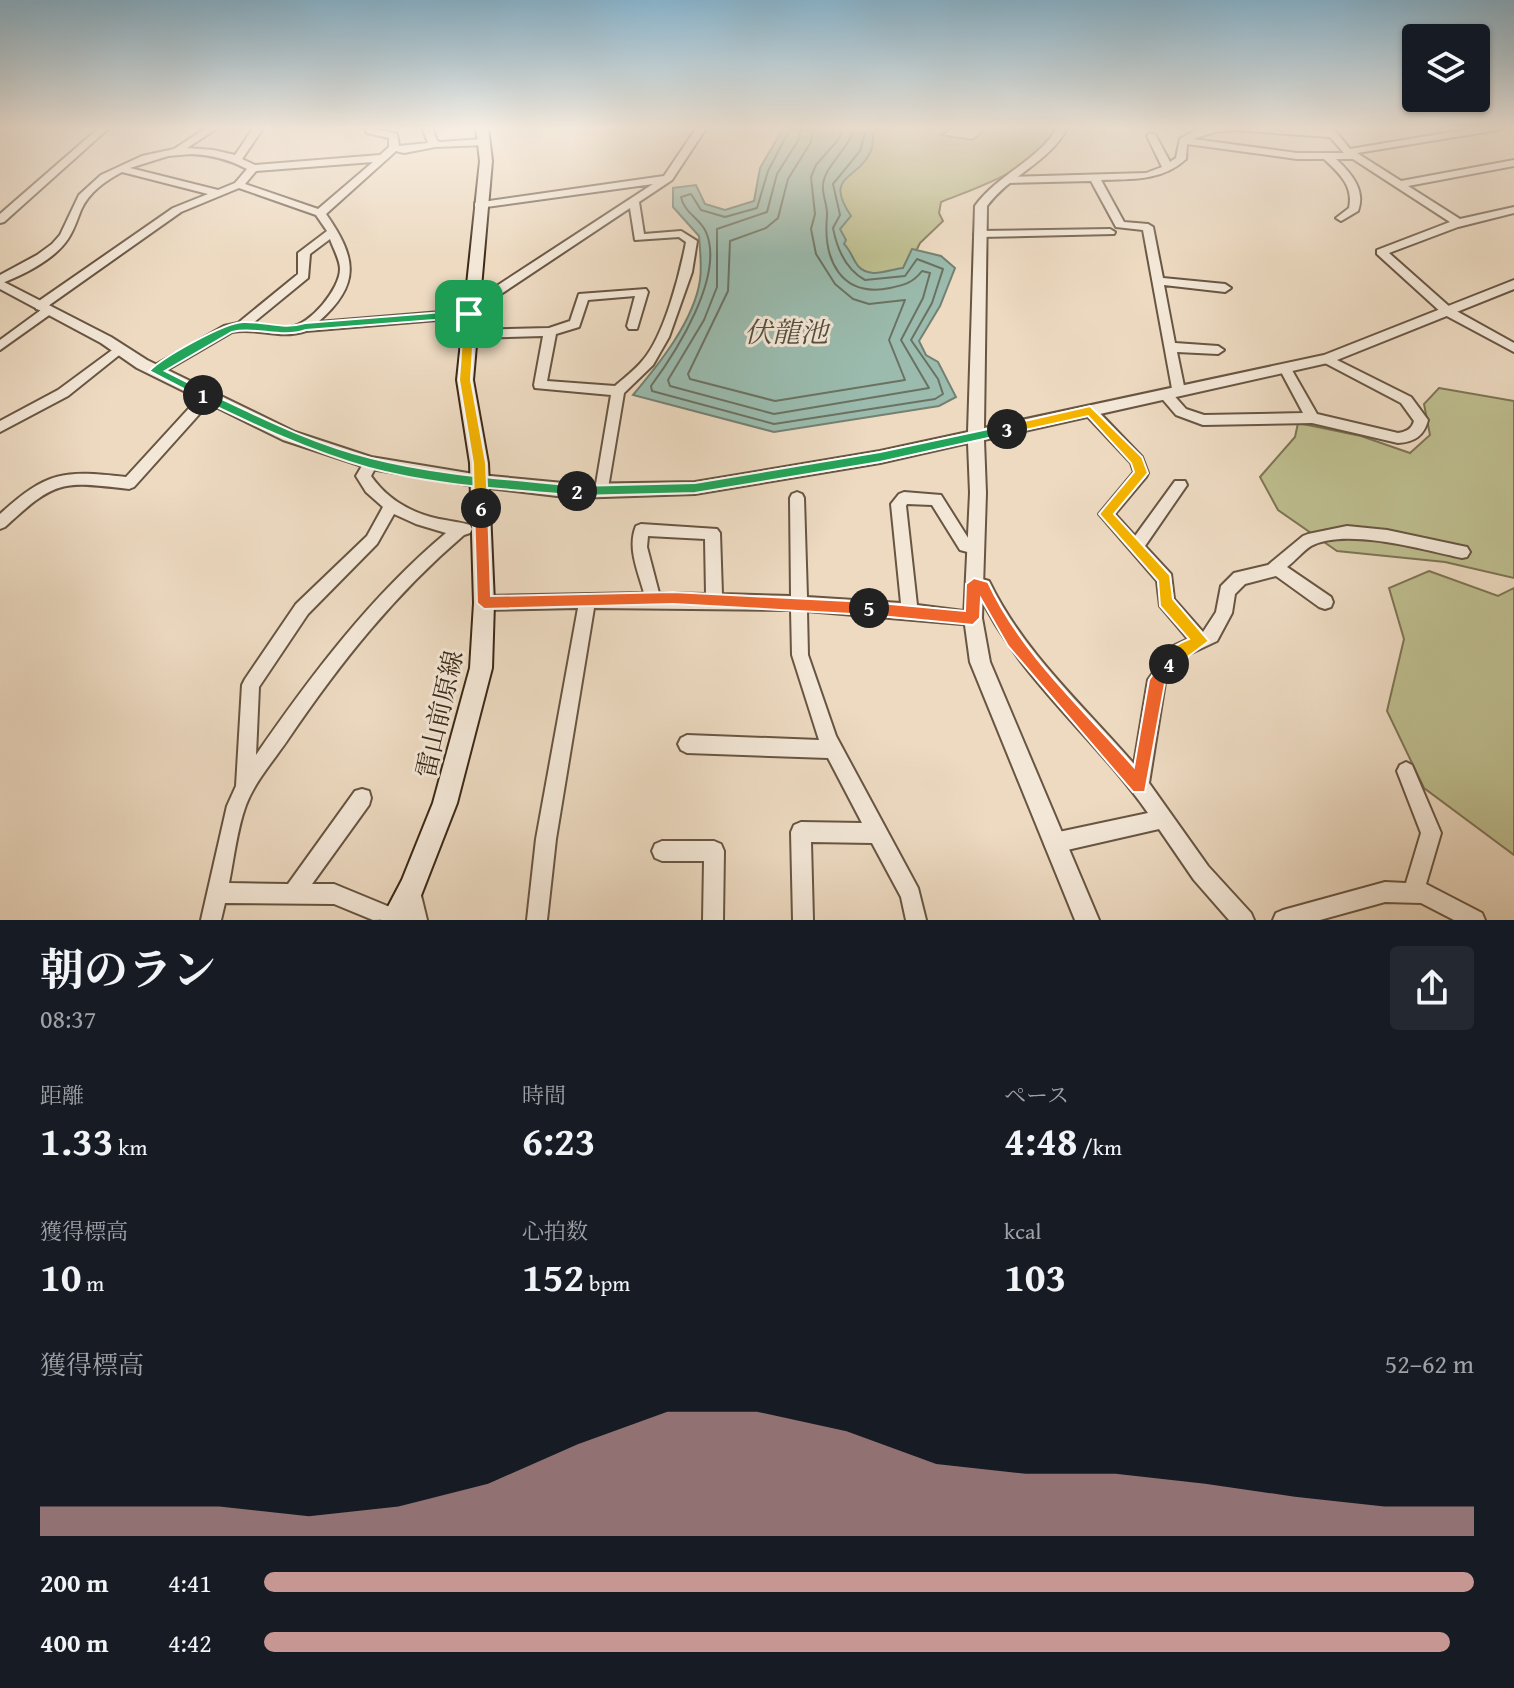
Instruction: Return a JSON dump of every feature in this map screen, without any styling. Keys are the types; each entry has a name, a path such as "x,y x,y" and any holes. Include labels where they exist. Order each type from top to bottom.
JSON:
{"main road":[{"name":"雷山前原線","path":"394,920 411,889 445,803 481,668 484,603 480,481 465,380 485,170"}],"street":[{"path":"0,220 57,170"},
{"path":"121,170 90,189 79,201 63,239 0,282 155,371 289,436 371,463 480,481 574,491 695,488 880,457 1327,359 1514,284"},
{"path":"127,170 218,193"},
{"path":"0,346 44,308 177,210 239,185 251,170"},
{"path":"320,213 369,170"},
{"path":"155,371 228,329 242,326 289,332 305,327 470,312 668,178 673,170"},
{"path":"1022,170 981,206 976,436 978,493 973,618 980,662 1087,920"},
{"path":"1007,180 1147,176 1163,170"},
{"path":"1340,170 1349,180 1356,196 1354,209 1341,218"},
{"path":"1375,170 1459,224"},
{"path":"1397,185 1477,170"},
{"path":"479,205 668,178"},
{"path":"1095,179 1120,225 1148,227 1170,347 1172,393 1181,412 1203,420 1312,418 1398,438 1414,434 1420,424 1412,405 1327,359"},
{"path":"239,185 320,213 333,232 346,268 340,289 326,309 305,327"},
{"path":"602,490 618,391 649,362 663,337 686,272 692,241 681,234 639,238 634,201"},
{"path":"1514,210 1459,224 1381,252 1447,311 1514,347"},
{"path":"242,326 304,275 304,253 333,232"},
{"path":"979,234 1110,232"},
{"path":"1158,281 1225,288"},
{"path":"468,334 550,332 575,324 583,297 642,292 633,326"},
{"path":"550,332 540,385 618,391"},
{"path":"1170,347 1218,350"},
{"path":"0,427 63,393 119,349"},
{"path":"1285,368 1312,418"},
{"path":"0,523 37,488 50,481 77,477 129,483 207,397"},
{"path":"1090,411 1137,461 1141,473 1106,514 1165,579 1166,601 1201,641"},
{"path":"371,463 363,476 372,492 390,508 461,529 482,531"},
{"path":"1136,547 1180,485"},
{"path":"797,498 800,655 814,703 833,749 911,895 916,920"},
{"path":"910,611 898,504 904,498 936,499 965,546 975,548"},
{"path":"245,787 251,685 302,609 372,540 390,508"},
{"path":"211,920 236,806 245,787 353,634 416,564 461,529"},
{"path":"653,599 639,547 641,530 712,533 714,600"},
{"path":"1139,786 1157,680 1177,652 1211,636 1224,613 1227,591 1240,578 1275,567 1308,540 1347,532 1387,536 1462,552"},
{"path":"1275,567 1325,602"},
{"path":"974,584 983,586 992,610 1013,641 1139,786 1244,920"},
{"path":"537,920 546,839 587,600"},
{"path":"484,603 714,600 910,611 973,618"},
{"path":"687,744 833,749"},
{"path":"1406,771 1431,833 1413,893"},
{"path":"293,894 362,798"},
{"path":"1054,843 1162,819"},
{"path":"803,920 801,832 879,833"},
{"path":"662,851 714,851 713,920"},
{"path":"411,889 417,920"},
{"path":"1283,920 1385,892 1423,893 1475,920"},
{"path":"216,893 334,894 394,920"}],"green space":[{"path":"843,170 1014,170 941,202 939,213 943,221 920,243 907,269 872,276 857,271 838,241 834,182"},
{"path":"1439,388 1514,401 1514,578 1445,562 1337,551 1278,510 1260,477 1295,437 1298,423 1361,436 1410,453 1430,435 1424,404"},
{"path":"1429,571 1498,596 1514,588 1514,855 1424,788 1387,711 1404,639 1389,588"}],"water":[{"name":"伏龍池","path":"760,170 856,170 846,179 840,192 851,216 840,229 846,240 844,244 858,266 868,272 879,273 903,268 912,249 941,256 955,268 940,306 919,341 926,355 938,362 956,397 939,406 774,432 633,395 683,326 700,280 699,236 673,207 673,188 696,185 705,204 725,210 754,201"}],"route":[{"path":"469,314 305,327 289,332 242,326 228,329 155,371 289,436 371,463 480,481 574,491 695,488 880,457 1090,411 1137,461 1141,473 1106,514 1165,579 1166,601 1201,641 1177,652 1157,680 1139,786 1013,641 992,610 983,586 974,584 973,618 910,611 673,598 484,603 482,531 480,481 479,463 465,380 469,314"}]}
